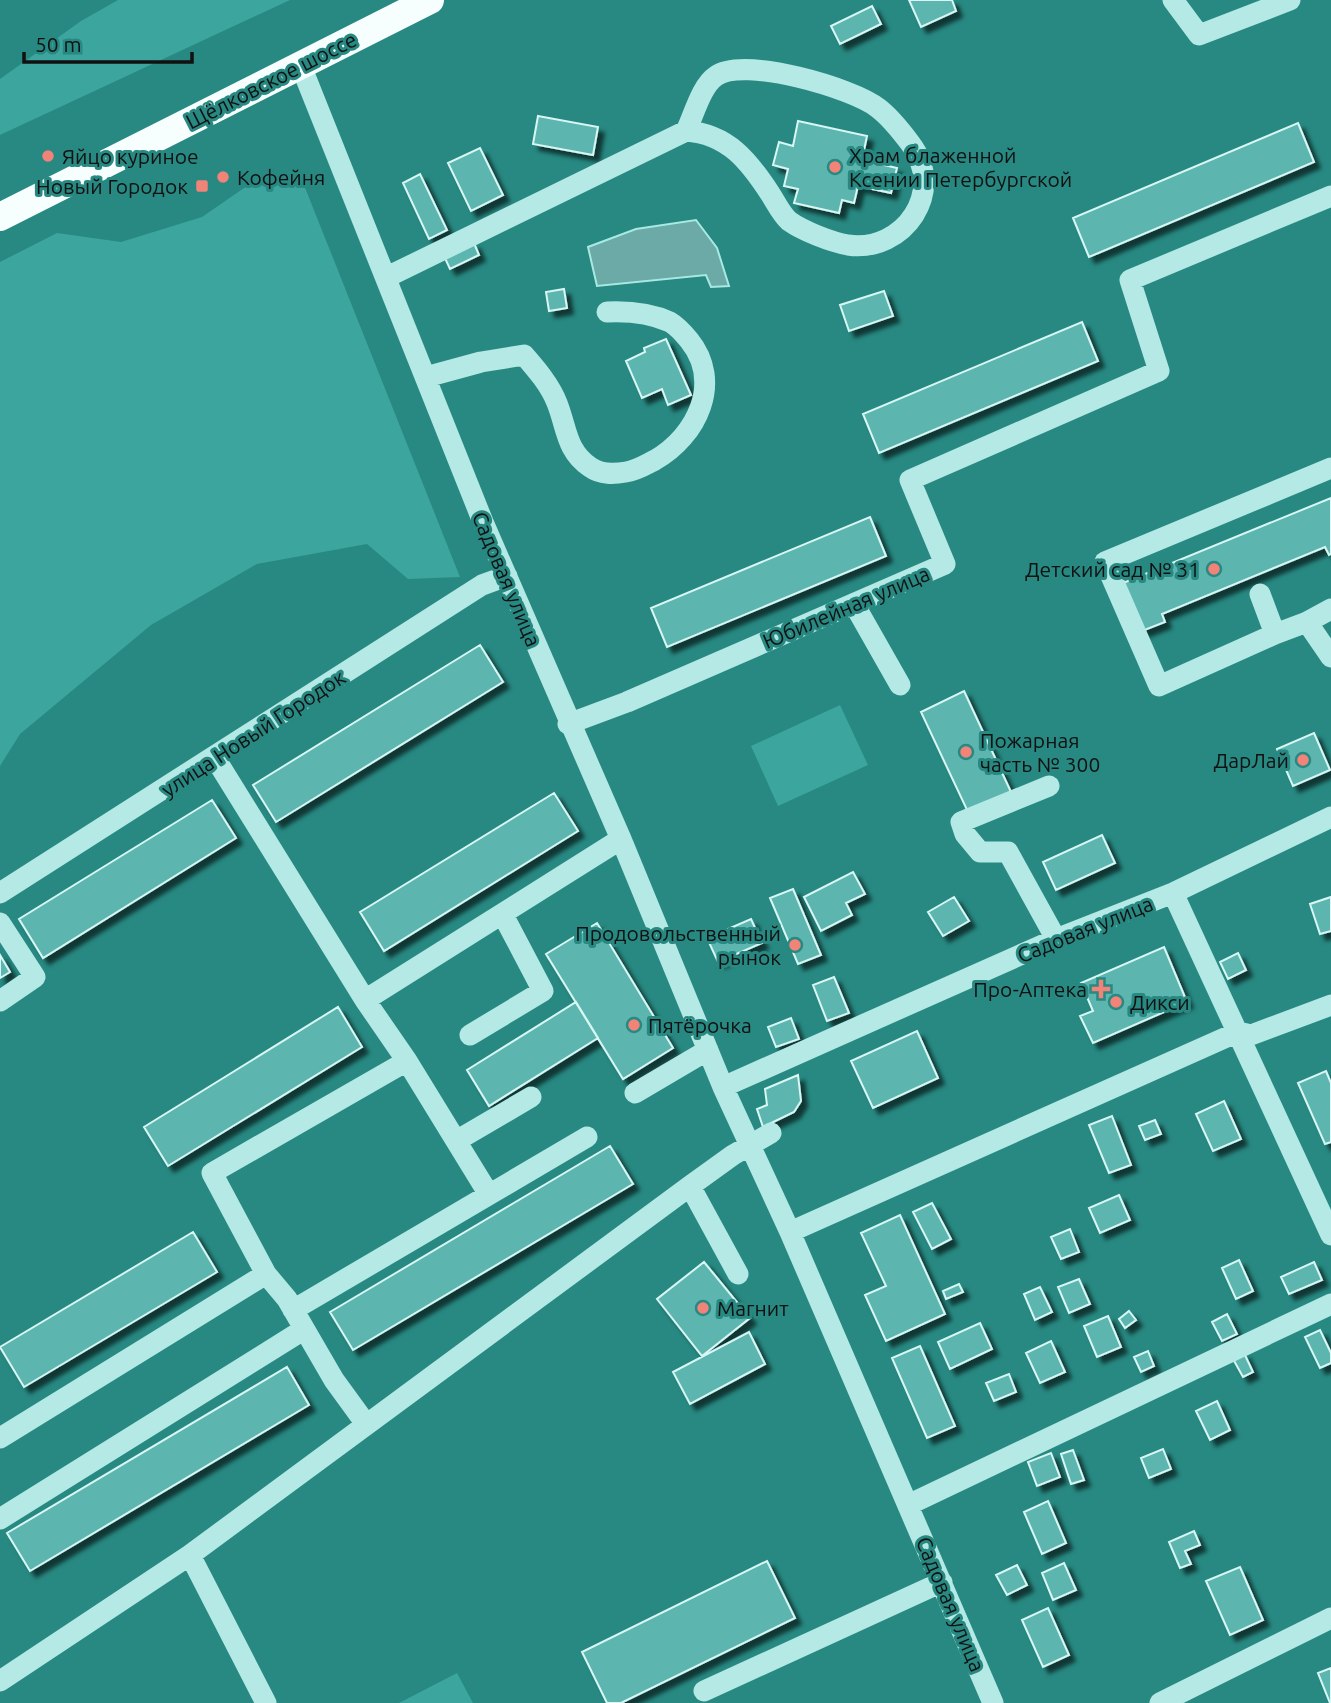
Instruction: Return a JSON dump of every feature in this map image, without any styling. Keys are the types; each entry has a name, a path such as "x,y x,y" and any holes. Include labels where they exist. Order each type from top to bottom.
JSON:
{"main road":[{"name":"Щёлковское шоссе","path":"0,217 430,0"}],"street":[{"path":"1173,0 1199,35 1290,0"},
{"name":"Садовая улица","path":"301,66 568,724 621,839 723,1087 790,1232 993,1703"},
{"path":"387,277 686,131 715,135 730,147 750,165 788,220 849,245 868,244 897,233 919,208 926,189 914,148 877,106 842,92 770,71 724,71 714,77 686,131"},
{"name":"Юбилейная улица","path":"568,724 945,564 910,480 1159,371 1130,280 1331,195"},
{"path":"426,377 481,362 524,355 550,387 558,406 565,437 581,459 600,472 613,474 637,471 668,452 688,433 704,400 705,365 697,350 672,323 633,311 607,312"},
{"path":"1331,468 1105,562 1159,686 1331,609"},
{"name":"улица Новый Городок","path":"0,893 482,585 507,576"},
{"path":"1259,594 1275,634"},
{"path":"854,604 900,685"},
{"path":"1307,622 1331,657"},
{"path":"215,758 488,1193"},
{"path":"1049,786 961,822 965,834 980,852 1008,852 1056,939"},
{"name":"Садовая улица","path":"723,1087 1056,939 1173,893 1331,817"},
{"path":"365,1000 621,839"},
{"path":"1173,893 1331,1235"},
{"path":"470,1035 543,991 503,915"},
{"path":"0,923 35,977 0,1001"},
{"path":"790,1232 1238,1032 1251,1035 1331,1004"},
{"path":"635,1093 708,1050"},
{"path":"366,1424 303,1330 293,1310 266,1274 212,1173 407,1061"},
{"path":"456,1141 531,1097"},
{"path":"0,1681 190,1555 690,1186 749,1144 771,1133"},
{"path":"293,1310 587,1137"},
{"path":"690,1186 738,1274"},
{"path":"0,1438 266,1274"},
{"path":"908,1505 1331,1304"},
{"path":"0,1519 303,1330"},
{"path":"190,1555 266,1703"},
{"path":"704,1691 942,1582"},
{"path":"1160,1703 1331,1618"}],"shaded area":[{"path":"118,0 290,0 0,135 0,79 81,21"},
{"path":"298,170 460,577 408,579 367,544 257,564 151,625 20,734 0,766 0,262 57,233 121,242 202,217 244,188 268,176"},
{"path":"696,220 717,248 729,286 711,287 706,275 597,286 588,247 636,229"},
{"path":"840,705 868,765 778,806 751,746"},
{"path":"457,1673 473,1703 399,1703"}],"building":[{"path":"909,0 952,0 956,11 921,27"},
{"path":"872,6 881,24 840,44 831,26"},
{"path":"538,116 598,127 593,155 533,144"},
{"name":"Храм блаженной Ксении Петербургской","path":"798,121 867,136 862,160 897,168 891,193 858,186 854,203 842,200 839,213 794,203 798,189 784,186 788,169 773,165 779,142 793,146"},
{"path":"1298,123 1314,162 1089,257 1073,218"},
{"path":"480,148 503,195 471,211 448,163"},
{"path":"420,174 447,230 429,239 403,183"},
{"path":"474,243 479,255 450,269 444,256"},
{"path":"564,289 567,308 549,311 546,292"},
{"path":"884,291 893,316 849,331 840,305"},
{"path":"1082,322 1098,361 879,453 863,414"},
{"path":"666,339 691,395 668,405 662,389 642,398 626,361 645,352 644,348"},
{"name":"Детский сад № 31","path":"1331,498 1331,554 1329,555 1325,547 1162,614 1165,622 1142,631 1123,583"},
{"path":"870,517 886,556 667,647 651,608"},
{"path":"480,645 503,682 276,822 253,785"},
{"name":"Пожарная часть № 300","path":"964,691 1011,792 968,812 921,712"},
{"name":"ДарЛай","path":"1314,733 1330,770 1293,786 1277,749"},
{"path":"554,793 578,831 384,951 360,912"},
{"path":"212,800 236,838 43,958 19,919"},
{"path":"1102,835 1115,863 1056,890 1043,862"},
{"path":"853,872 865,894 846,903 852,915 821,931 804,897"},
{"path":"793,889 821,955 798,964 770,898"},
{"path":"954,897 969,921 943,936 928,912"},
{"path":"1331,897 1331,931 1320,934 1310,904"},
{"path":"751,919 762,943 718,962 707,938"},
{"path":"597,923 673,1048 623,1079 546,954"},
{"path":"1164,947 1187,1002 1093,1043 1080,1016 1093,1011 1081,983"},
{"path":"1238,953 1246,970 1228,979 1220,962"},
{"path":"0,955 10,972 0,978"},
{"path":"834,977 849,1013 827,1021 813,985"},
{"path":"576,1002 598,1038 489,1106 467,1070"},
{"path":"338,1007 362,1047 168,1166 144,1127"},
{"path":"791,1018 799,1039 776,1047 768,1027"},
{"path":"917,1031 938,1078 873,1108 851,1061"},
{"path":"1326,1071 1331,1083 1331,1142 1325,1144 1298,1083"},
{"path":"798,1075 801,1101 794,1112 763,1127 757,1109 767,1105 765,1089"},
{"path":"1224,1101 1241,1139 1213,1151 1196,1114"},
{"path":"1112,1116 1131,1165 1109,1173 1089,1125"},
{"path":"1155,1120 1161,1134 1145,1140 1139,1126"},
{"path":"610,1146 633,1184 353,1350 330,1312"},
{"path":"1119,1195 1130,1220 1100,1233 1089,1208"},
{"path":"932,1203 951,1239 932,1249 913,1212"},
{"path":"900,1215 945,1314 886,1341 865,1295 886,1286 861,1233"},
{"path":"1070,1229 1079,1252 1061,1259 1051,1237"},
{"path":"193,1232 217,1272 24,1387 0,1347"},
{"path":"1239,1260 1253,1291 1236,1299 1222,1268"},
{"path":"704,1262 750,1318 702,1356 657,1299"},
{"path":"1314,1262 1322,1280 1289,1294 1281,1277"},
{"path":"1079,1279 1090,1304 1069,1313 1058,1287"},
{"path":"959,1284 963,1292 946,1299 943,1291"},
{"path":"1040,1287 1052,1312 1035,1320 1024,1294"},
{"path":"1129,1311 1136,1320 1125,1328 1119,1319"},
{"path":"1227,1314 1237,1334 1222,1341 1212,1322"},
{"path":"1108,1316 1121,1347 1097,1357 1084,1326"},
{"path":"980,1323 992,1349 950,1369 938,1342"},
{"path":"1320,1330 1331,1353 1331,1363 1320,1368 1305,1337"},
{"path":"749,1332 765,1364 690,1404 673,1372"},
{"path":"1051,1341 1065,1372 1040,1383 1026,1353"},
{"path":"920,1346 955,1426 927,1438 892,1358"},
{"path":"1148,1351 1154,1366 1141,1372 1134,1357"},
{"path":"1244,1353 1253,1372 1243,1377 1233,1359"},
{"path":"287,1367 309,1405 30,1571 7,1533"},
{"path":"1009,1374 1016,1392 994,1401 986,1383"},
{"path":"1217,1401 1230,1430 1210,1440 1196,1411"},
{"path":"1163,1449 1171,1469 1149,1478 1141,1458"},
{"path":"1073,1450 1084,1480 1071,1484 1061,1454"},
{"path":"1051,1453 1060,1477 1037,1486 1028,1462"},
{"path":"1048,1501 1066,1543 1042,1554 1024,1512"},
{"path":"1194,1531 1200,1545 1185,1551 1191,1564 1180,1568 1169,1542"},
{"path":"767,1561 795,1618 621,1703 607,1703 582,1652"},
{"path":"1064,1563 1076,1590 1053,1600 1042,1573"},
{"path":"1017,1565 1027,1585 1007,1595 996,1575"},
{"path":"1240,1567 1263,1620 1230,1635 1206,1581"},
{"path":"1048,1608 1069,1655 1043,1667 1022,1620"},
{"path":"1331,1668 1331,1703 1330,1703 1318,1673"}],"place":[{"name":"Яйцо куриное","path":"48,156"},
{"name":"Храм блаженной Ксении Петербургской","path":"835,167"},
{"name":"Кофейня","path":"223,177"},
{"name":"Новый Городок","path":"202,186"},
{"name":"Детский сад № 31","path":"1214,569"},
{"name":"Пожарная часть № 300","path":"966,752"},
{"name":"ДарЛай","path":"1303,760"},
{"name":"Продовольственный рынок","path":"795,945"},
{"name":"Про-Аптека","path":"1101,989"},
{"name":"Дикси","path":"1116,1002"},
{"name":"Пятёрочка","path":"634,1025"},
{"name":"Магнит","path":"703,1308"}]}
